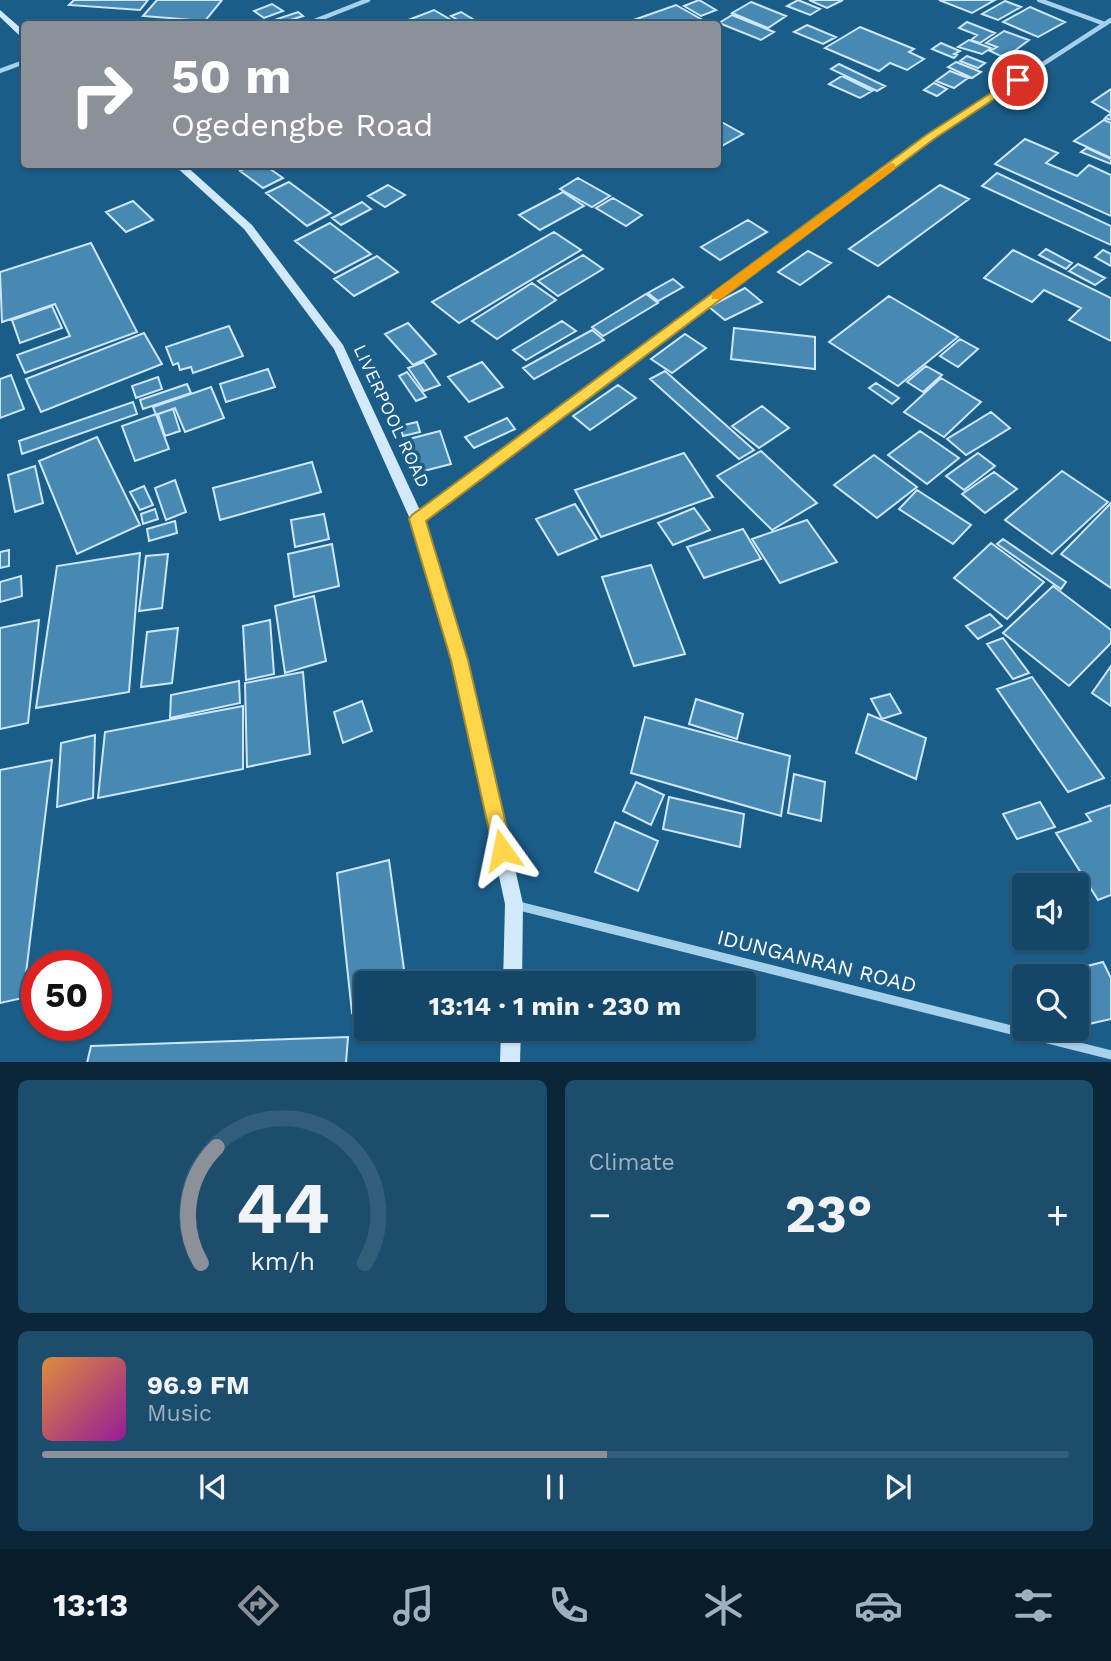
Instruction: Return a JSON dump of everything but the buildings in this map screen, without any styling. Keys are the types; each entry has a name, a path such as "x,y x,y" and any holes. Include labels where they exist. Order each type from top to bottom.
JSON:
{"main road":[{"path":"0,12 21,32"},
{"name":"LIVERPOOL ROAD","path":"182,168 248,227 339,348 417,519 460,660 514,904 512,971"},
{"path":"510,1062 511,1041"}],"street":[{"path":"315,21 368,0"},
{"path":"1039,0 1108,22"},
{"path":"417,519 930,137 1108,22"},
{"path":"0,71 21,63"},
{"name":"IDUNGANRAN ROAD","path":"514,904 1111,1055"}],"slow traffic":[{"path":"717,296 891,166"}],"route":[{"path":"502,850 460,660 417,519 930,137 1018,80"}]}
